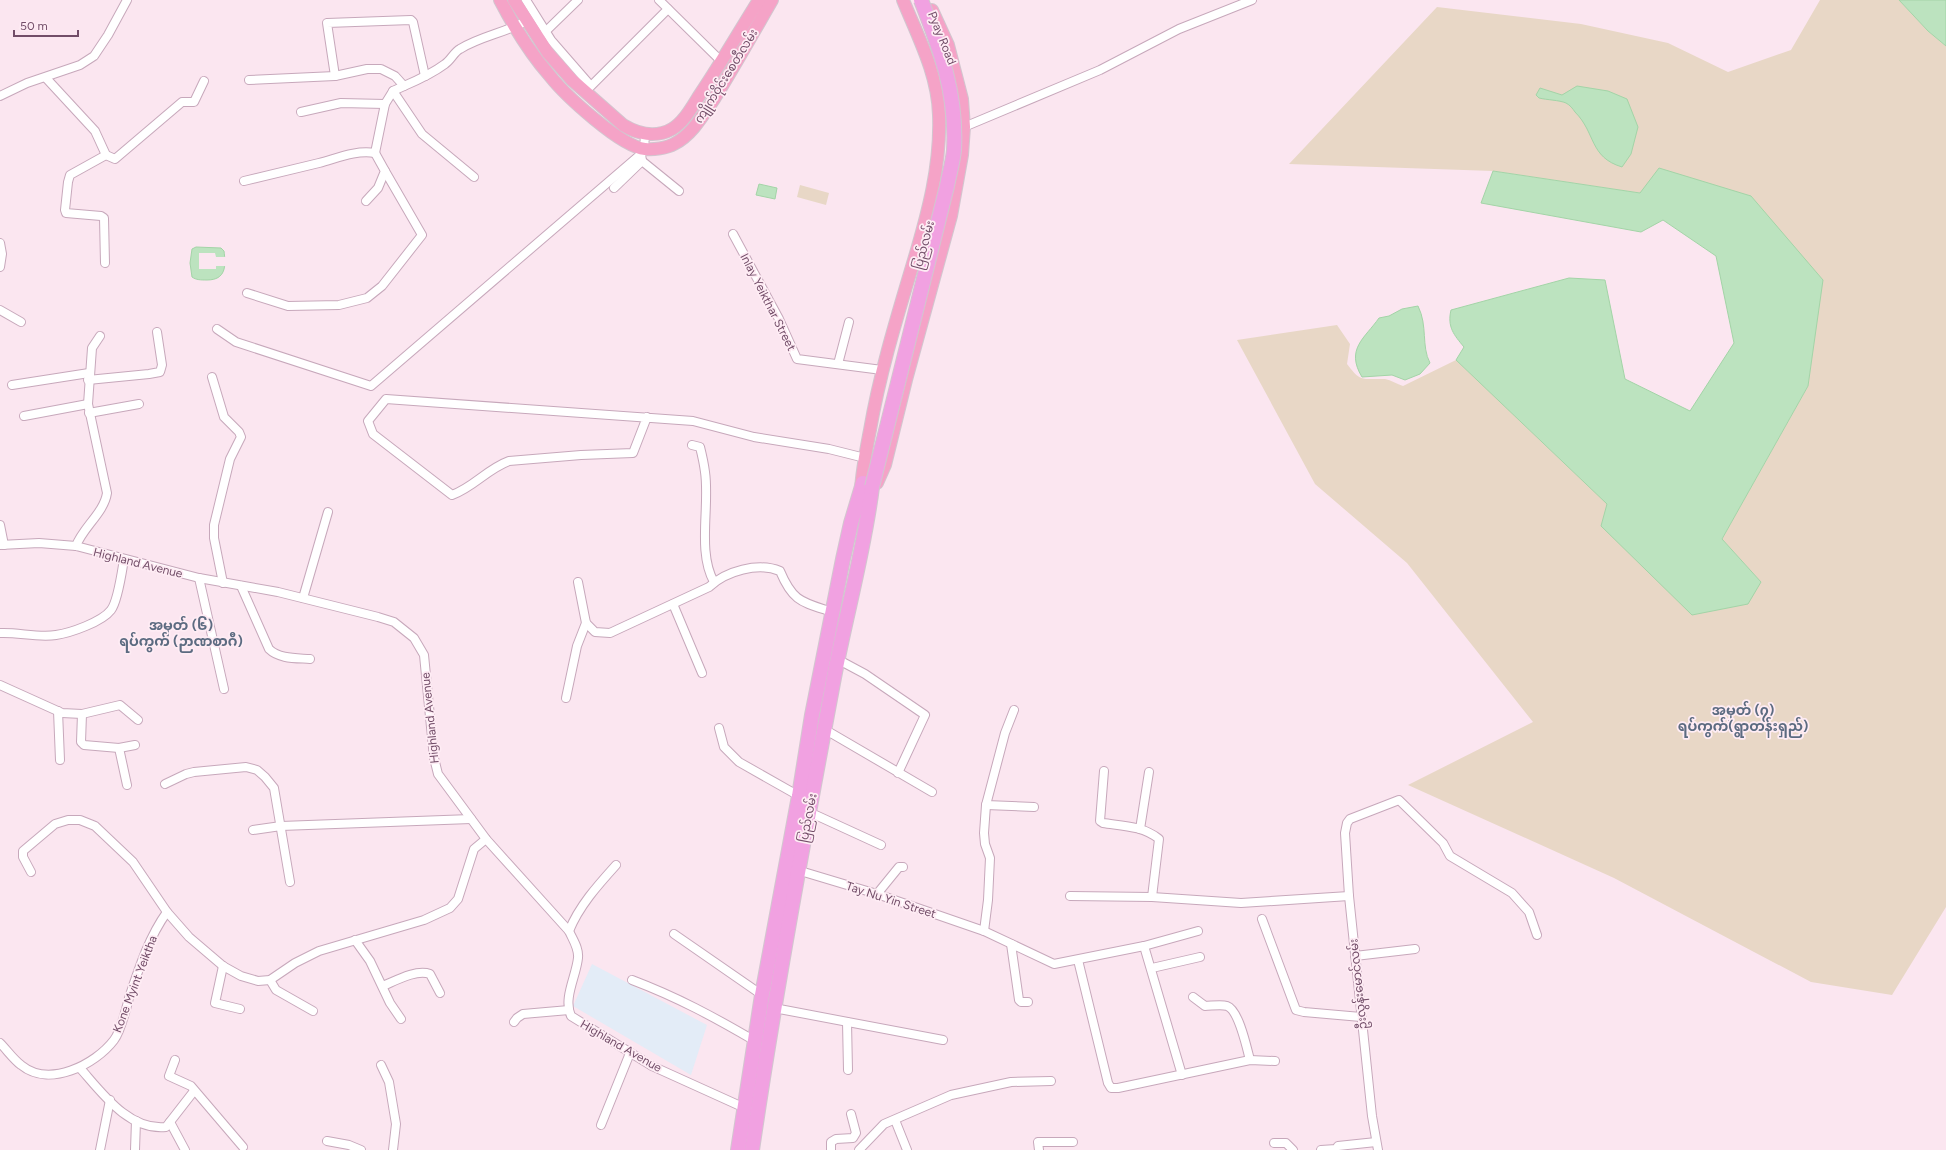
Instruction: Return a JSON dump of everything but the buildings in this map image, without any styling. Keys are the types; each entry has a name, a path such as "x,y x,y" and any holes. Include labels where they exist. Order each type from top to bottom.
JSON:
{"highway":[{"name":"ပြည်လမ်း","path":"738,1150 751,1110 774,1008 837,659 866,527 867,487 881,409 940,187 947,152 948,119 943,82 931,46 911,0"},
{"name":"ပြည်လမ်း","path":"752,1150 751,1110 756,1041 762,995 832,612 851,523 867,487 947,186 954,152 954,119 949,80 939,46 921,0"}],"main road":[{"path":"500,0 514,27 550,76 576,102 642,154"},
{"path":"514,0 526,21 548,52 572,80 624,125 633,131 645,135 659,134 672,129 680,122 722,62 759,0"},
{"name":"ကျိုက်ဝိုင်းစေတီလမ်း","path":"642,154 674,144 697,124 731,73 772,0"},
{"name":"ပြည်လမ်း","path":"903,0 931,69 940,114 939,145 933,188 925,222 882,370 862,471 867,487 879,482 885,465 906,380 951,216 962,155 964,127 962,99"},
{"name":"Pyay Road","path":"928,0 948,44 962,99"},
{"path":"940,114 964,127"}],"street":[{"path":"0,96 27,83 46,78 80,65 94,56 108,35 127,0"},
{"path":"526,0 545,32 591,86 668,9"},
{"path":"545,32 578,0"},
{"path":"659,0 722,62"},
{"path":"964,127 1100,70 1179,29 1252,0"},
{"path":"335,76 327,23 411,20 413,22 425,76"},
{"path":"247,293 288,306 340,305 367,298 382,286 422,235 375,153 385,104 393,91 447,64 458,50 476,41 526,21"},
{"path":"249,80 335,76 367,69 381,69 395,76 404,86"},
{"path":"46,78 95,131 106,155 115,159 182,102 194,102 204,81"},
{"path":"393,91 422,134 474,177"},
{"path":"301,112 341,102 385,104"},
{"path":"614,188 642,154 645,135"},
{"path":"244,181 320,163 347,154 363,151 375,153"},
{"path":"642,154 679,191"},
{"path":"216,329 236,342 371,386 642,154"},
{"path":"105,263 104,218 102,216 66,213 66,210 70,175 106,155"},
{"path":"366,201 378,188 385,171"},
{"name":"Inlay Yeikthar Street","path":"733,234 778,319 797,359 882,370"},
{"path":"0,243 2,254 0,267"},
{"path":"0,310 21,322"},
{"path":"838,364 849,322"},
{"path":"12,385 89,377 149,374 160,372 162,365 157,332"},
{"path":"76,546 79,538 106,502 107,493 88,408 92,348 100,336"},
{"path":"212,377 224,417 239,432 241,437 230,459 219,496 214,525 214,538 223,583"},
{"path":"647,417 633,453 581,455 509,461 498,465 466,490 452,495 374,434 368,421 386,399 647,417 693,421 754,437 828,449 865,458"},
{"path":"24,416 88,408 139,404"},
{"path":"692,445 700,447 705,472 706,552 709,573 714,582"},
{"path":"303,598 328,512"},
{"path":"0,525 2,545"},
{"name":"Highland Avenue","path":"2,545 39,543 76,546 198,578 303,598 394,622 414,638 424,655 435,767 438,774 486,839 569,931 577,946 578,957 568,1002 571,1016 630,1053 751,1110"},
{"path":"0,633 56,635 88,626 100,619 111,610 119,588 124,559"},
{"path":"578,582 586,622 595,632 610,633 709,587 717,579 750,568 769,567 780,571 785,584 800,602 832,612"},
{"path":"198,578 224,689"},
{"path":"241,586 269,648 274,654 279,656 310,659"},
{"path":"673,604 702,673"},
{"path":"566,698 577,646 586,622"},
{"path":"837,659 865,674 925,715 898,773"},
{"path":"0,685 58,711 82,714 120,705 138,720"},
{"path":"984,931 988,900 990,858 985,844 984,833 986,805 1005,733 1014,710"},
{"path":"58,711 60,760"},
{"path":"82,714 81,742 84,745 119,748 135,745"},
{"path":"719,728 724,747 740,762 799,796"},
{"path":"824,730 932,792"},
{"path":"119,748 127,785"},
{"path":"165,784 186,774 194,772 246,767 257,770 274,788 290,882"},
{"path":"1104,771 1100,821 1103,823 1140,828 1151,832 1159,839 1152,897"},
{"path":"1140,828 1149,772"},
{"name":"ဦးလွန်းမောင်လမ်း","path":"1377,1146 1349,896 1345,834 1347,823 1350,819 1399,800 1442,843 1450,856 1512,893 1529,912 1537,935"},
{"path":"986,805 1034,807"},
{"path":"809,812 881,845"},
{"path":"253,830 281,826 471,818"},
{"path":"31,872 23,857 23,851 55,824 68,820 80,820 95,826 133,862 167,912 189,937 222,966 246,978 258,981 270,980 295,962 319,951 424,920 450,908 458,899 474,849 486,839"},
{"path":"569,931 585,903 616,865"},
{"path":"877,894 899,867 904,867"},
{"name":"Tay Nu Yin Street","path":"798,870 877,894 984,931 1054,964 1144,946 1198,931"},
{"path":"1070,896 1152,897 1241,903 1349,896"},
{"name":"Kone Myint Yeiktha","path":"0,1043 21,1066 36,1073 67,1073 80,1068 103,1052 114,1039 138,970 157,926 167,912"},
{"path":"1262,919 1296,1010 1362,1017"},
{"path":"674,934 762,995"},
{"path":"355,940 370,961 390,1003 401,1019"},
{"path":"1011,944 1019,1000 1021,1002 1028,1002"},
{"path":"1144,946 1152,968 1182,1075"},
{"path":"1355,956 1415,949"},
{"path":"1152,968 1200,957"},
{"path":"1078,960 1108,1083 1111,1088 1118,1088 1250,1060 1275,1061"},
{"path":"222,966 215,1003 240,1009"},
{"path":"383,986 401,978 425,972 430,974 440,993"},
{"path":"270,980 276,990 313,1011"},
{"path":"632,980 690,1004 756,1041"},
{"path":"1194,997 1205,1006 1226,1005 1232,1009 1242,1030 1250,1060"},
{"path":"774,1008 943,1040"},
{"path":"514,1022 523,1014 569,1010"},
{"path":"848,1022 848,1070"},
{"path":"601,1125 630,1053"},
{"path":"175,1060 169,1076 191,1086 243,1147"},
{"path":"381,1065 389,1082 396,1124 393,1150"},
{"path":"80,1068 128,1118 156,1128 168,1125 194,1091"},
{"path":"863,1149 884,1124 951,1095 1011,1082 1051,1081"},
{"path":"100,1150 110,1100"},
{"path":"831,1150 831,1142 836,1139 853,1138 856,1133 851,1114"},
{"path":"895,1120 907,1150"},
{"path":"135,1150 136,1121"},
{"path":"168,1125 185,1150"},
{"path":"327,1140 349,1145 360,1150"},
{"path":"1039,1150 1038,1142 1064,1144 1073,1142"},
{"path":"1274,1143 1286,1142 1293,1150"},
{"path":"1321,1150 1336,1149 1338,1146 1377,1146"}],"shaded area":[{"path":"1820,0 1899,0 1928,31 1946,46 1946,907 1892,995 1811,982 1614,878 1408,785 1533,722 1407,563 1315,484 1237,340 1337,325 1350,344 1347,364 1356,375 1363,379 1385,379 1403,386 1456,360 1608,504 1761,582 1722,539 1808,386 1822,280 1640,193 1493,171 1289,164 1437,7 1581,24 1668,43 1728,72 1791,50"},
{"path":"1899,0 1946,0 1946,46 1928,31"},
{"path":"1577,86 1608,91 1627,99 1638,127 1631,154 1622,167 1611,163 1598,151 1582,120 1569,105 1560,101 1539,98 1536,95 1540,88 1562,95"},
{"path":"1659,168 1751,196 1823,280 1808,386 1722,539 1761,582 1748,604 1692,615 1601,526 1607,504 1456,360 1464,347 1454,335 1450,321 1451,310 1569,278 1605,280 1625,379 1690,411 1734,343 1716,256 1663,220 1641,232 1481,203 1493,171 1640,193"},
{"path":"759,184 777,188 775,199 756,195"},
{"path":"800,185 829,193 826,205 797,197"},
{"path":"196,247 221,248 224,251 225,267 218,278 203,280 192,277 190,263 192,249"},
{"path":"1418,306 1423,321 1427,356 1430,363 1420,374 1405,380 1392,375 1362,377 1357,367 1356,351 1363,338 1379,318 1389,316 1402,309"},
{"path":"592,964 707,1025 691,1075 573,1006"}],"pier":[{"path":"199,253 215,253 216,257 226,257 226,266 216,266 216,269 199,269"}],"district":[{"name":"အမှတ် (၆) ရပ်ကွက် (ဉာဏစာဂီ)","path":"181,634"},
{"name":"အမှတ် (၇) ရပ်ကွက်(ရွာတန်းရှည်)","path":"1743,718"}]}
